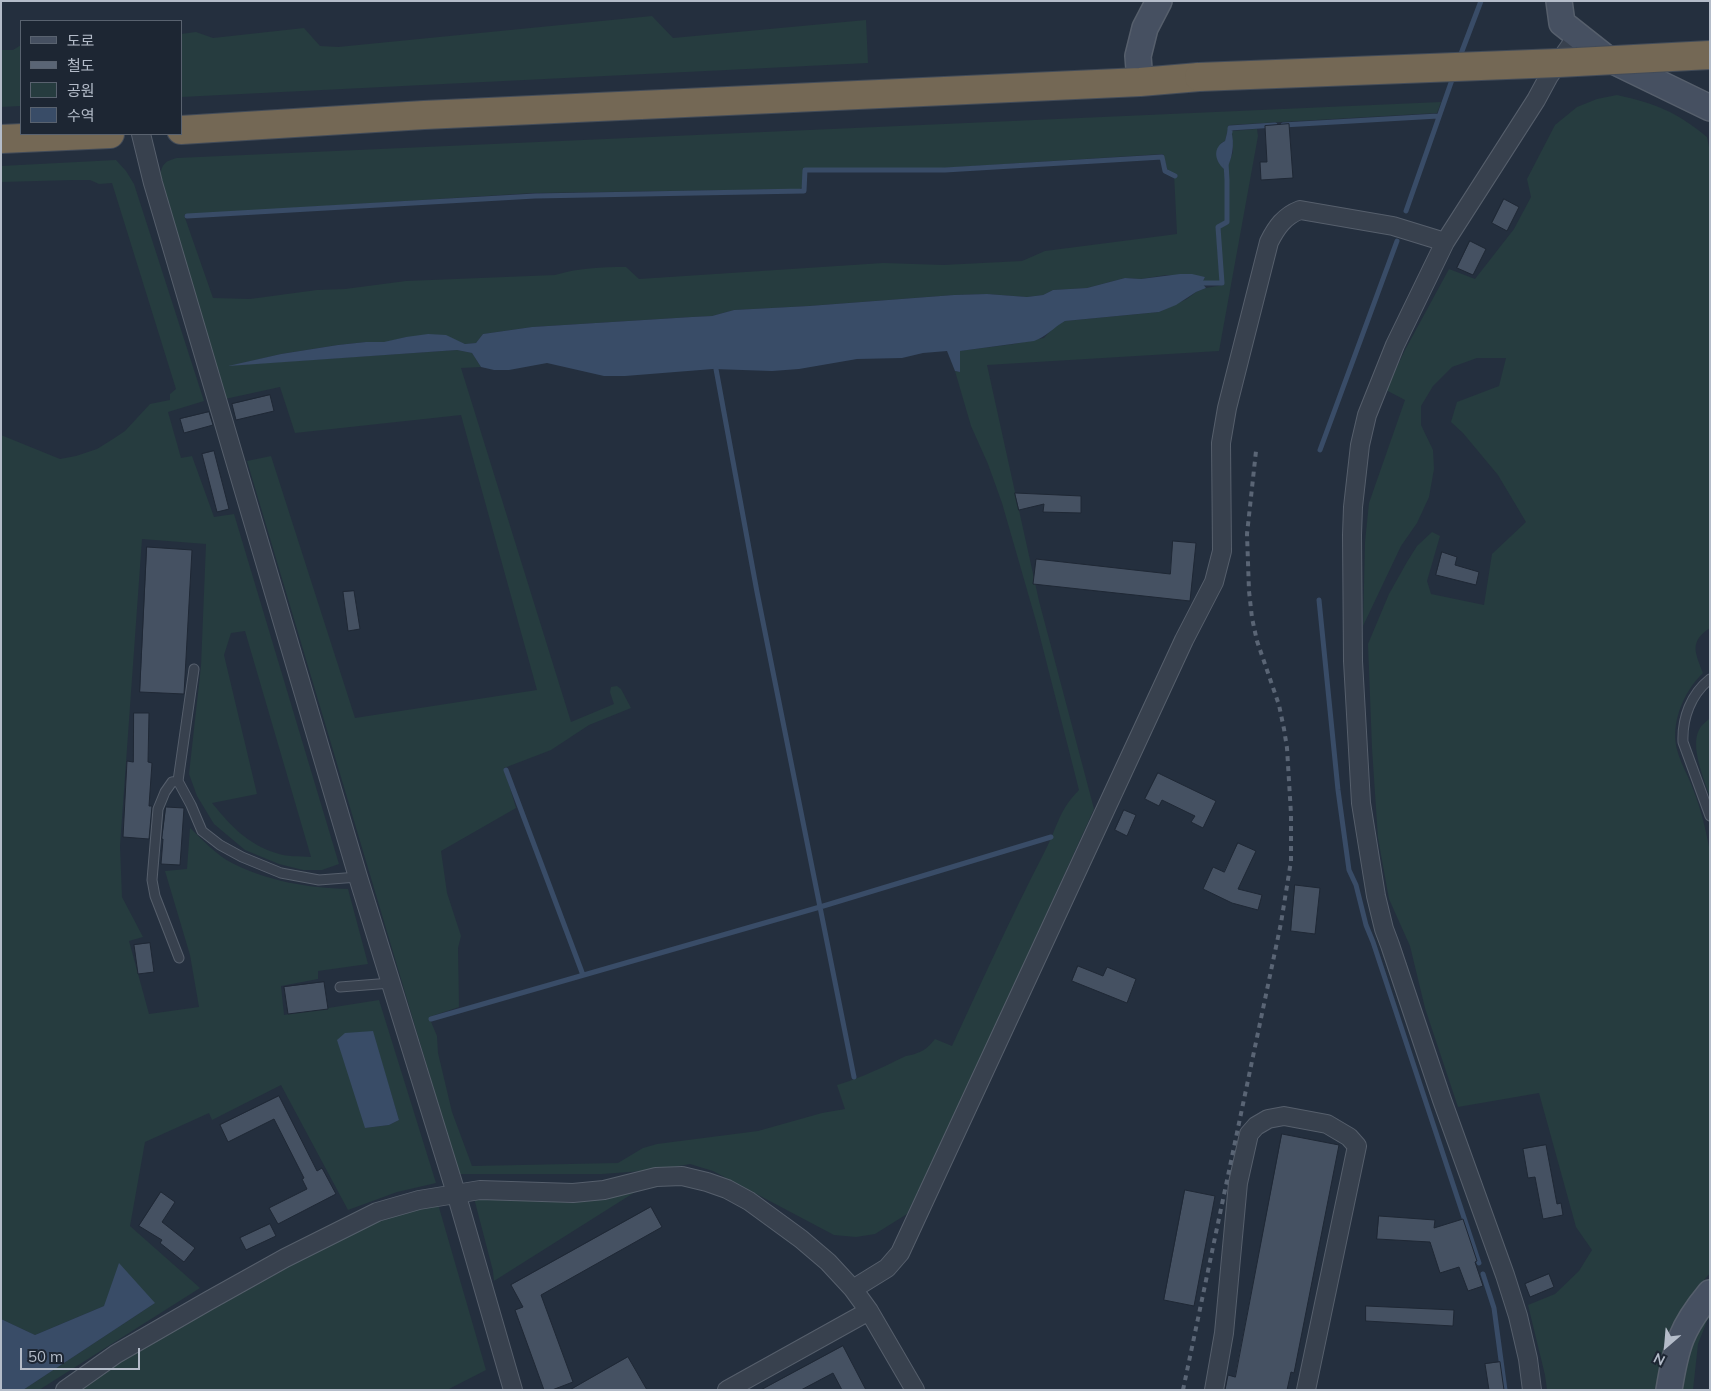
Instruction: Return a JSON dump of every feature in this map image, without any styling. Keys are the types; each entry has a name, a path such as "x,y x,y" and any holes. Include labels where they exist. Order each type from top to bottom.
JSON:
{"highway":[{"path":"182,130 424,114 1710,55"},
{"path":"1,139 88,135"}],"street":[{"path":"1140,82 1138,56 1145,28 1159,1"},
{"path":"1558,1 1562,23 1605,57 1710,108"},
{"path":"1532,1390 1528,1359 1518,1316 1384,929 1367,847 1361,803 1353,661 1353,507 1360,445 1367,415 1395,345 1445,242 1536,100 1549,76 1578,36"},
{"path":"141,135 156,193 358,877 456,1194 513,1390"},
{"path":"853,1289 887,1268 900,1253 910,1235 1180,648 1214,582 1222,551 1221,443 1227,408 1269,242 1275,230 1291,214 1300,210 1393,226 1445,242"},
{"path":"1214,1390 1224,1333 1238,1183 1249,1134 1256,1126 1268,1119 1284,1116 1327,1124 1349,1137 1357,1146 1306,1390"},
{"path":"65,1390 116,1354 268,1267 377,1212 419,1200 480,1190 573,1193 604,1190 656,1177 682,1176 727,1189 749,1201 776,1219 828,1262 870,1311 915,1390"},
{"path":"1669,1390 1675,1353 1683,1331 1696,1310 1710,1293"},
{"path":"727,1390 870,1311"}],"lane":[{"path":"194,669 178,781 202,831 220,845 242,857 281,872 319,880 358,877"},
{"path":"1710,679 1687,710 1683,732 1683,742 1710,816"},
{"path":"178,781 172,782 165,792 158,809 152,880 155,896 179,958"},
{"path":"340,988 391,983"}],"green space":[{"path":"652,16 673,38 866,20 868,63 182,97 182,34 196,32 213,38 304,28 320,46 338,47"},
{"path":"20,46 20,106 1,107 1,50 13,50"},
{"path":"1617,95 1655,105 1685,121 1707,137 1710,152 1710,628 1703,633 1696,643 1696,654 1703,673 1689,690 1684,700 1675,732 1678,753 1698,804 1710,852 1710,1273 1696,1290 1659,1390 1547,1390 1528,1305 1555,1294 1579,1271 1592,1250 1576,1227 1539,1093 1458,1107 1425,1008 1410,946 1389,899 1378,838 1372,748 1368,644 1389,594 1417,546 1432,532 1440,536 1427,581 1431,594 1484,605 1492,554 1526,522 1498,475 1463,433 1451,422 1457,402 1499,386 1506,358 1477,358 1452,367 1433,386 1421,406 1421,425 1433,450 1434,469 1429,497 1417,523 1401,546 1363,626 1365,542 1369,503 1405,400 1386,390 1405,350 1449,269 1475,279 1514,229 1531,197 1527,179 1555,125 1577,107 1597,99"},
{"path":"1441,102 1437,113 1229,125 1225,141 1221,143 1217,159 1224,169 1226,181 1225,221 1216,226 1220,281 1203,281 1205,277 1166,275 1141,279 1125,278 1087,288 1053,290 1043,295 1027,297 987,294 954,295 734,310 712,316 532,327 483,334 476,343 465,344 458,341 406,337 384,343 366,342 281,354 234,365 457,350 472,353 481,367 461,368 571,722 614,704 610,692 611,687 617,686 621,689 631,708 589,725 551,750 504,768 516,808 441,851 447,893 461,936 458,948 459,1007 429,1017 437,1036 438,1053 452,1112 472,1166 618,1163 643,1148 657,1144 758,1131 822,1113 845,1109 837,1085 920,1052 935,1039 952,1046 1062,813 1066,805 1079,790 1036,621 1002,503 988,464 971,426 955,371 960,372 959,351 1044,338 1054,327 1065,321 1159,312 1187,299 1196,292 1223,285 1220,228 1228,224 1229,180 1227,168 1233,152 1232,131 1257,129 1258,136 1219,351 987,365 1039,601 1094,809 952,1122 907,1214 875,1234 856,1237 834,1235 713,1171 690,1164 657,1170 602,1174 459,1174 247,461 271,456 355,718 537,690 461,415 295,433 280,387 225,399 160,176 165,164 177,158","holes":["1163,154 1167,169 1174,174 1177,234 1045,251 1022,261 943,265 883,263 639,279 626,267 599,268 555,275 406,281 250,299 213,298 184,215 533,193 800,189 802,187 804,168 942,168"]},
{"path":"116,160 134,184 204,401 168,412 181,458 192,456 214,517 234,514 339,864 322,870 303,870 279,864 245,850 214,824 197,796 189,774 201,666 206,544 142,539 120,846 122,897 143,937 129,941 149,1014 199,1007 190,955 165,871 187,869 190,828 221,856 259,875 303,885 348,889 368,964 318,971 318,979 281,986 284,1015 379,1000 436,1183 397,1192 348,1210 281,1085 212,1120 209,1113 145,1142 130,1226 200,1288 39,1390 23,1390 155,1303 104,1306 35,1335 1,1319 1,435 60,459 76,456 97,449 125,431 150,404 170,400 170,394 176,389 112,183 99,184 90,180 1,182 1,166","holes":["245,631 311,857 280,854 256,844 240,833 212,803 257,794 224,655 231,633","372,1031 399,1120 389,1125 365,1128"]},
{"path":"1710,718 1710,797 1699,763 1696,745 1700,728"},
{"path":"662,1175 494,1281 474,1198"},
{"path":"438,1204 486,1370 447,1390 76,1390 124,1357 351,1231 384,1218"},
{"path":"1710,1303 1710,1317 1698,1344 1693,1390 1680,1390 1686,1346"}],"water":[{"path":"1229,125 1233,140 1232,152 1227,168 1224,169 1218,162 1216,154 1218,147 1225,141"},
{"path":"1180,274 1205,277 1202,283 1206,288 1159,312 1065,321 1034,341 960,351 960,372 955,371 947,351 923,353 902,358 857,359 799,369 772,371 713,369 625,376 604,376 547,363 509,370 494,370 481,367 472,353 457,350 228,366 281,354 338,345 384,342 428,334 446,335 465,344 476,343 483,334 532,327 712,316 734,310 954,295 987,294 1027,297 1043,295 1053,290 1087,288 1125,278 1141,279"},
{"path":"373,1031 399,1120 389,1125 365,1128 337,1040 345,1033"},
{"path":"119,1263 155,1303 23,1390 1,1390 1,1319 35,1335 104,1306"}],"building":[{"path":"1289,124 1293,178 1261,180 1260,162 1267,162 1265,126"},
{"path":"1504,199 1519,207 1507,231 1492,223"},
{"path":"1470,241 1486,249 1473,275 1457,268"},
{"path":"270,395 274,411 236,420 232,404"},
{"path":"209,412 213,425 184,433 180,419"},
{"path":"214,451 229,509 217,512 202,454"},
{"path":"1015,493 1081,496 1081,513 1043,512 1044,504 1019,510"},
{"path":"1173,541 1196,543 1190,601 1033,584 1036,559 1170,574"},
{"path":"147,547 192,550 184,694 140,692"},
{"path":"1442,552 1457,557 1455,565 1479,572 1476,585 1436,575"},
{"path":"354,591 360,629 348,631 343,592"},
{"path":"134,713 149,713 148,762 152,763 149,806 152,806 149,839 123,837 127,761 133,762"},
{"path":"1158,773 1216,801 1203,828 1191,822 1195,816 1162,800 1159,806 1145,799"},
{"path":"166,807 184,808 180,865 161,864"},
{"path":"1124,810 1136,815 1127,836 1115,830"},
{"path":"1238,843 1256,851 1238,889 1262,895 1258,910 1232,903 1203,889 1213,867 1224,872"},
{"path":"1295,885 1320,888 1315,934 1291,931"},
{"path":"150,943 154,972 138,974 134,945"},
{"path":"1078,966 1103,976 1107,967 1136,979 1127,1003 1072,981"},
{"path":"324,982 328,1009 288,1014 284,987"},
{"path":"279,1096 317,1171 322,1168 336,1194 278,1224 269,1208 307,1189 302,1179 304,1178 274,1119 228,1142 220,1125"},
{"path":"1282,1134 1339,1145 1294,1373 1291,1372 1287,1390 1225,1390 1228,1375 1235,1377"},
{"path":"1546,1145 1557,1204 1561,1203 1563,1215 1543,1219 1535,1177 1528,1178 1523,1149"},
{"path":"1185,1190 1215,1196 1194,1306 1164,1300"},
{"path":"161,1192 175,1202 162,1222 195,1248 184,1262 160,1243 162,1240 139,1226"},
{"path":"651,1207 662,1227 541,1295 573,1382 552,1390 544,1390 515,1310 523,1307 511,1285"},
{"path":"1379,1216 1435,1220 1434,1228 1463,1219 1483,1286 1468,1291 1459,1267 1440,1273 1430,1242 1377,1239"},
{"path":"270,1224 276,1236 246,1250 240,1238"},
{"path":"1549,1274 1554,1287 1530,1297 1525,1284"},
{"path":"1366,1306 1454,1310 1453,1326 1366,1321"},
{"path":"843,1346 866,1390 842,1390 833,1373 801,1390 761,1390"},
{"path":"628,1357 647,1390 570,1390"},
{"path":"1500,1362 1504,1390 1489,1390 1485,1364"}],"waterway":[{"path":"1459,59 1481,1"},
{"path":"1406,211 1453,77"},
{"path":"1283,125 1438,116"},
{"path":"1230,132 1230,128 1275,125"},
{"path":"187,216 535,196 804,191 805,170 945,170 1162,157 1165,171 1175,176"},
{"path":"1202,283 1222,283 1218,227 1227,222 1226,163"},
{"path":"1320,450 1397,241"},
{"path":"716,369 757,592 854,1077"},
{"path":"1319,600 1338,790 1349,870 1356,885 1366,925 1479,1263"},
{"path":"506,770 583,975"},
{"path":"431,1019 820,907 1051,837"},
{"path":"1483,1274 1494,1308 1505,1390"}],"railway":[{"path":"1183,1390 1281,923 1291,861 1291,814 1287,748 1279,705 1257,641 1249,591 1247,534 1256,451"}]}
